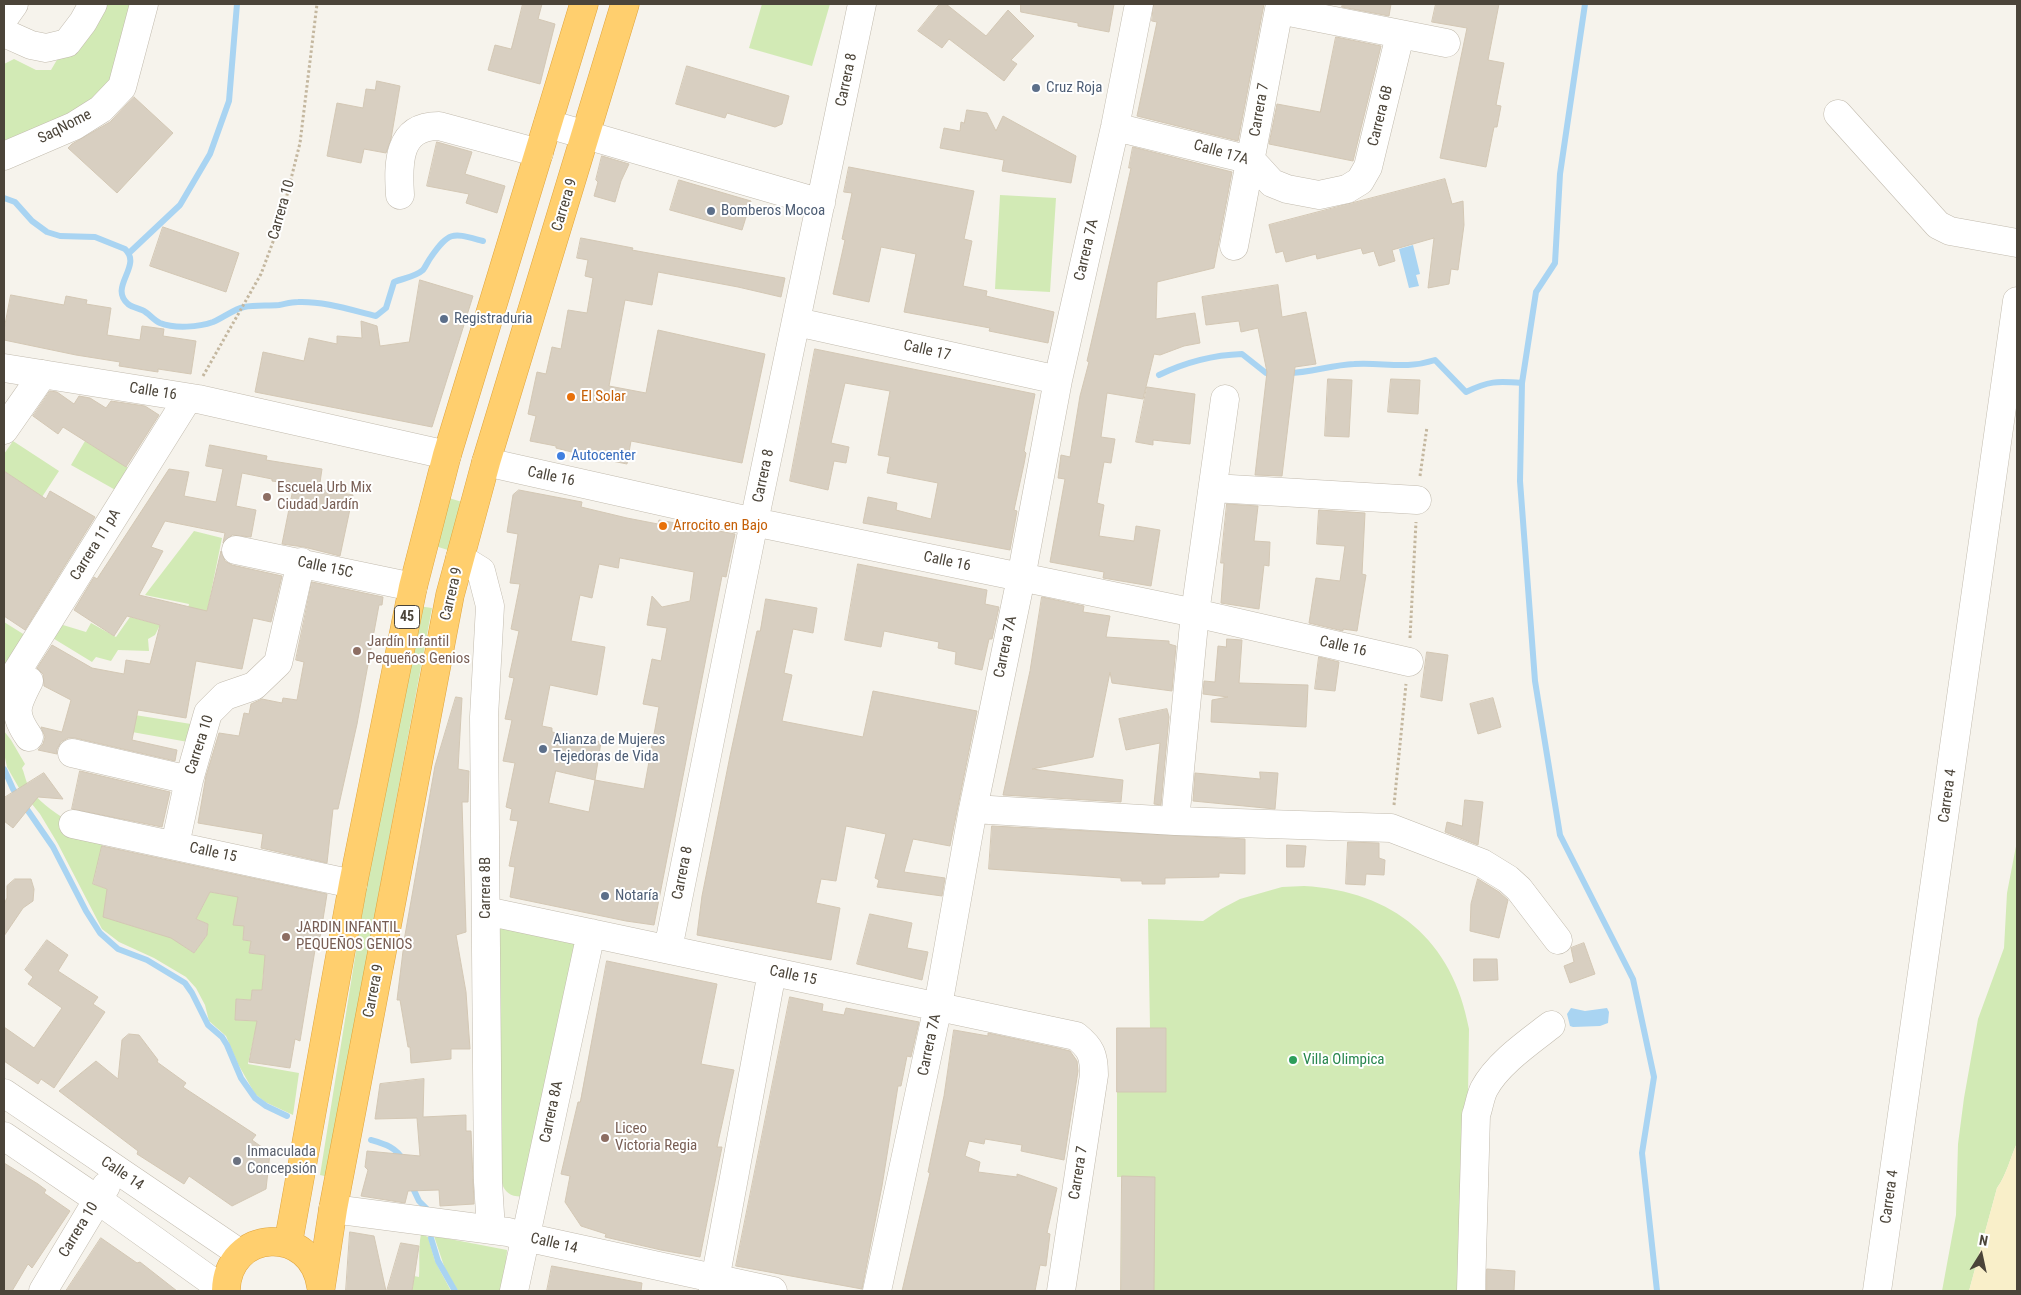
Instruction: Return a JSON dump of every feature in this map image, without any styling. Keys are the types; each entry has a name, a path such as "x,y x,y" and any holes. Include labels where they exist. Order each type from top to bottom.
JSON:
{"highway":[{"name":"45","path":"288,1244 353,884 413,587 447,456 584,4"},
{"name":"Carrera 9","path":"320,1289 333,1210 427,708 450,595 486,462 625,4"},
{"path":"226,1291 229,1272 241,1254 251,1247 275,1242 298,1248 311,1260 319,1275 320,1289"}],"street":[{"path":"4,18 14,4"},
{"path":"4,32 31,45 46,48 67,43 83,22 93,4"},
{"name":"SaqNome","path":"4,156 74,126 101,109 122,87 144,4"},
{"name":"Carrera 8","path":"668,949 754,522 862,4"},
{"name":"Carrera 7A","path":"878,1291 938,1006 973,809 1021,578 1058,380 1115,126 1139,4"},
{"path":"1279,7 1400,35 1446,43"},
{"name":"Carrera 7","path":"1234,246 1279,7"},
{"name":"Carrera 6B","path":"1347,189 1360,181 1368,167 1400,35"},
{"path":"1838,114 1938,225 1950,231 2017,243"},
{"path":"548,124 820,203"},
{"path":"400,195 400,153 410,137 419,129 439,126 539,153"},
{"name":"Calle 17A","path":"1115,126 1251,160 1272,182 1287,189 1319,195 1347,189"},
{"name":"Carrera 4","path":"1876,1291 2017,301"},
{"name":"Calle 17","path":"797,322 1058,380"},
{"name":"Calle 16","path":"4,368 193,399 447,456"},
{"path":"4,430 43,374"},
{"name":"Carrera 11 pA","path":"8,683 193,399"},
{"path":"1175,821 1196,613 1225,399"},
{"name":"Calle 16","path":"486,462 754,522 1196,613 1408,662"},
{"path":"1213,488 1417,500"},
{"name":"Calle 15C","path":"236,550 301,562 413,587"},
{"name":"Carrera 8B","path":"460,558 481,571 490,606 484,717 488,1182 491,1230"},
{"name":"Carrera 10","path":"175,845 189,780 208,713 225,696 254,686 278,663 301,562"},
{"path":"8,683 29,681 17,704 19,723 29,737"},
{"path":"72,753 189,780"},
{"path":"973,809 1175,821 1391,828 1482,863 1508,879 1520,889 1558,940"},
{"name":"Calle 15","path":"73,824 353,884"},
{"name":"Calle 15","path":"486,911 1076,1036 1088,1046 1092,1055"},
{"name":"Carrera 8A","path":"514,1291 591,933"},
{"path":"714,1285 772,972"},
{"path":"1471,1291 1476,1116 1481,1098 1484,1090 1499,1070 1521,1048 1551,1025"},
{"name":"Carrera 7","path":"1060,1291 1094,1075 1092,1055"},
{"name":"Calle 14","path":"4,1093 241,1254"},
{"path":"4,1136 226,1291"},
{"name":"Carrera 10","path":"43,1291 116,1169"},
{"name":"Calle 14","path":"333,1210 508,1232 714,1285 773,1291"}],"path":[{"name":"Carrera 10","path":"193,399 199,383 261,274 280,223 300,143 317,4"},
{"path":"1391,828 1408,662 1417,500 1427,427"}],"green space":[{"path":"104,4 138,4 106,94 4,150 4,64 14,59 36,70 51,70 61,53"},
{"path":"762,4 830,4 812,66 749,48"},
{"path":"1000,195 1056,198 1050,292 995,289"},
{"path":"13,441 59,471 42,497 4,471 4,454"},
{"path":"85,441 132,470 119,492 71,465"},
{"path":"449,498 462,502 448,550 435,546"},
{"path":"194,531 222,538 197,661 178,656 189,604 145,595"},
{"path":"418,606 432,608 379,892 333,1178 320,1175 366,889"},
{"path":"130,617 160,625 155,635 148,639 149,651 118,650 111,661 96,657 92,662 51,637 63,625 86,632 91,623 116,637"},
{"path":"4,622 28,637 4,670"},
{"path":"135,715 191,724 188,742 132,732"},
{"path":"4,731 25,764 22,768 27,783 41,801 72,823 104,840 93,884 107,889 115,920 151,932 155,927 185,937 182,945 194,953 207,935 208,924 196,919 210,892 238,896 244,926 243,940 251,941 249,953 272,956 263,974 262,990 252,990 251,1000 237,999 235,1020 266,1021 254,1036 248,1064 299,1073 293,1115 265,1102 255,1094 238,1064 226,1036 209,1021 205,1005 196,988 186,977 154,958 119,942 102,929 58,844 40,814 19,788 7,767 4,753"},
{"path":"2017,841 2017,1143 2006,1172 1997,1188 1969,1291 1942,1291 1956,1215 1958,1144 1964,1098 1978,1019 2004,948 2007,893"},
{"name":"Villa Olimpica","path":"1304,886 1336,890 1365,898 1391,910 1414,926 1433,946 1449,970 1461,998 1469,1029 1465,1291 1121,1291 1122,1177 1117,1177 1117,1028 1150,1028 1148,919 1203,921 1240,899 1282,887"},
{"path":"489,915 588,936 527,1196 514,1196 505,1190 501,1181"},
{"path":"421,1234 428,1237 435,1261 451,1291 412,1291 414,1276 419,1277"},
{"path":"434,1236 507,1250 504,1291 458,1291 445,1269"}],"sand":[{"path":"2017,1143 2017,1291 1969,1291 1997,1188 2006,1172"}],"water":[{"path":"1413,245 1420,274 1416,275 1419,286 1409,288 1399,249"},
{"path":"1571,1008 1585,1011 1607,1008 1609,1012 1608,1023 1600,1026 1570,1026 1567,1014"}],"building":[{"path":"523,4 542,4 538,19 555,24 540,84 488,70 495,45 511,49"},
{"path":"940,4 946,4 986,36 1008,10 1034,36 1011,60 1017,64 1004,81 949,39 942,48 918,31"},
{"path":"1021,4 1114,4 1109,32 1078,26 1078,23 1021,12"},
{"path":"1154,4 1264,4 1238,141 1137,116 1157,22 1152,21"},
{"path":"1343,4 1391,4 1389,16 1342,7"},
{"path":"1436,4 1499,4 1488,60 1504,63 1496,105 1501,106 1497,127 1494,127 1486,167 1440,158 1467,28 1432,22"},
{"path":"1336,37 1381,46 1353,161 1269,144 1277,104 1320,112"},
{"path":"687,66 789,96 782,124 775,127 727,113 725,118 676,104"},
{"path":"377,81 400,86 391,139 386,153 364,149 361,163 327,156 337,103 363,108 366,89 375,90"},
{"path":"134,97 173,133 117,193 68,148 110,122"},
{"path":"967,110 987,113 996,131 1003,116 1076,156 1071,183 1002,171 1004,160 940,148 944,128 960,131 961,122 964,123"},
{"path":"437,142 472,152 465,174 505,186 497,213 466,203 469,194 427,186"},
{"path":"1133,147 1232,172 1214,268 1157,282 1156,319 1195,313 1200,343 1184,346 1160,355 1154,354 1143,399 1107,393 1101,437 1115,439 1111,463 1104,462 1097,503 1104,505 1099,536 1134,541 1136,526 1160,530 1151,586 1103,578 1104,572 1050,562 1065,479 1058,478 1061,455 1070,457 1080,396 1089,362 1087,361 1131,168 1129,168"},
{"path":"602,156 629,164 621,181 615,202 594,196"},
{"path":"849,167 974,191 964,239 972,241 963,286 987,291 986,296 1054,312 1048,343 989,331 990,328 904,312 916,254 881,247 869,302 833,294 845,240 842,239 852,193 844,192"},
{"path":"1445,179 1452,204 1463,201 1464,225 1458,270 1451,269 1449,284 1428,288 1434,238 1392,250 1395,261 1379,266 1374,251 1363,254 1361,248 1317,259 1316,254 1286,262 1283,251 1276,253 1269,225"},
{"path":"679,180 751,201 742,230 670,210"},
{"path":"163,227 239,253 226,292 150,266"},
{"path":"581,238 633,248 632,250 785,278 781,297 658,272 652,305 625,300 609,386 646,393 658,330 765,354 742,463 631,441 627,464 530,441 536,416 528,414 537,372 546,374 552,347 561,349 568,310 587,313 593,278 585,276 588,260 577,258"},
{"path":"420,280 473,296 432,427 255,392 263,352 304,361 309,338 337,344 337,336 362,338 361,321 377,326 380,346 409,342"},
{"path":"1278,285 1282,317 1306,312 1316,364 1295,367 1282,476 1255,475 1267,372 1258,328 1241,332 1239,321 1206,325 1202,297"},
{"path":"11,295 64,305 66,296 87,300 86,304 111,308 107,335 140,340 142,326 164,329 163,336 196,341 191,374 158,369 158,372 119,366 120,362 4,340 4,330"},
{"path":"815,349 1035,394 1024,451 1026,453 1014,510 1017,511 1010,550 863,523 868,497 897,503 896,510 931,519 938,483 887,473 890,457 878,455 890,391 845,383 831,443 849,447 846,463 834,461 828,490 790,481"},
{"path":"1328,379 1352,380 1349,437 1325,436"},
{"path":"1391,379 1420,380 1418,414 1388,412"},
{"path":"1147,387 1195,394 1190,444 1153,440 1153,445 1136,442"},
{"path":"50,391 57,392 74,404 79,396 90,398 106,408 111,401 145,406 159,415 126,467 63,427 58,434 33,416"},
{"path":"210,445 267,456 266,460 322,469 319,489 353,495 340,556 304,547 282,544 294,484 272,481 272,479 242,473 236,506 256,510 251,537 232,535 223,543 225,533 165,521 151,547 163,551 139,595 207,611 221,551 225,561 232,565 282,576 271,622 253,618 242,669 196,661 186,718 138,710 132,740 177,750 175,761 75,738 68,738 61,742 57,749 57,754 38,750 43,744 45,737 41,727 62,732 71,700 44,686 43,674 37,668 52,645 92,668 124,674 126,660 150,664 160,625 127,616 114,636 74,610 94,577 97,579 169,469 189,472 184,496 216,502 223,469 206,466"},
{"path":"4,471 46,499 50,491 95,517 25,630 4,616"},
{"path":"519,490 582,502 581,507 627,518 658,524 659,520 735,534 726,577 722,576 654,925 510,897 515,867 509,866 518,821 510,820 512,809 506,807 515,763 503,761 512,720 505,719 514,678 509,677 519,631 511,629 520,584 510,583 518,534 507,532 513,495","holes":["620,558 694,572 690,601 662,607 652,596 647,625 667,628 661,661 652,659 643,704 659,707 644,789 595,780 601,742 552,732 552,728 542,726 550,685 597,695 605,647 571,641 580,595 592,598 599,564 618,568","556,771 595,780 589,812 549,803"]},
{"path":"1227,504 1258,506 1254,541 1270,542 1269,566 1264,565 1259,609 1221,603 1224,563 1221,563"},
{"path":"1319,510 1365,513 1362,574 1366,575 1357,631 1343,629 1343,631 1309,623 1316,578 1340,581 1345,546 1317,544"},
{"path":"858,564 987,590 985,604 999,607 992,639 989,639 982,670 955,664 956,652 938,648 939,642 884,631 881,647 845,640"},
{"path":"312,582 383,597 382,605 379,605 357,724 338,809 333,809 327,863 261,848 263,834 198,823 206,776 219,733 239,736 244,713 249,714 251,704 262,699 282,703 283,698 297,700 304,662 296,660"},
{"path":"1042,597 1084,606 1083,612 1110,616 1106,637 1169,641 1169,644 1176,646 1172,691 1112,683 1110,672 1093,757 1032,769 1123,780 1121,802 1003,795 1030,671"},
{"path":"766,599 817,608 813,633 793,629 784,673 792,675 782,721 863,737 873,691 977,711 950,846 913,839 904,872 945,878 942,896 877,887 879,880 875,878 886,834 846,826 836,881 821,879 816,903 840,908 831,960 697,935 702,896 730,756 757,631 760,631"},
{"path":"1227,639 1242,640 1239,683 1308,685 1306,727 1211,722 1212,700 1228,697 1203,694 1204,681 1215,682 1218,646 1226,647"},
{"path":"1427,652 1448,655 1442,701 1421,697"},
{"path":"1319,657 1339,662 1335,691 1315,689"},
{"path":"456,697 462,698 458,769 469,771 468,802 462,802 466,932 456,935 466,992 470,1049 451,1049 451,1059 411,1063 410,1047 408,1047 400,1000 397,1000 405,935 435,766"},
{"path":"1493,698 1501,727 1478,734 1470,704"},
{"path":"1167,709 1169,717 1161,805 1154,804 1160,743 1126,750 1119,719"},
{"path":"80,771 170,792 162,827 72,809"},
{"path":"1260,772 1278,773 1275,809 1193,801 1195,773 1260,779"},
{"path":"44,773 63,799 38,797 13,828 4,821 4,798"},
{"path":"1465,800 1483,802 1478,845 1445,832 1447,822 1462,826"},
{"path":"992,826 1245,839 1245,874 1219,873 1219,877 1165,878 1165,884 1142,884 1142,881 1121,881 1121,878 989,869"},
{"path":"1348,842 1379,843 1379,858 1385,860 1384,875 1366,874 1365,885 1346,884"},
{"path":"1287,845 1306,846 1304,867 1287,867"},
{"path":"102,846 327,894 318,951 315,950 300,1041 295,1039 290,1068 249,1062 257,1021 235,1020 236,999 251,1000 252,990 262,990 265,955 249,953 251,941 243,940 244,926 233,925 238,897 210,892 196,919 208,924 207,935 194,953 171,938 103,917 107,889 93,884"},
{"path":"15,879 31,879 34,889 33,901 23,908 4,936 4,904 7,898 7,886"},
{"path":"1478,879 1508,900 1499,938 1470,931 1471,904"},
{"path":"870,914 912,923 907,948 928,952 922,980 857,964"},
{"path":"47,940 68,955 58,971 98,997 93,1004 105,1012 54,1088 41,1079 38,1084 4,1061 4,1027 34,1048 62,1008 28,984 33,977 25,970"},
{"path":"1584,943 1595,974 1570,983 1564,966 1574,962 1571,948"},
{"path":"1474,959 1497,959 1498,980 1474,981"},
{"path":"607,961 717,984 701,1064 734,1070 717,1147 722,1147 700,1257 605,1237 606,1234 581,1226 565,1202 570,1176 561,1174 578,1102 580,1102"},
{"path":"790,997 823,1004 822,1011 844,1015 846,1008 919,1022 911,1057 907,1056 901,1086 898,1086 882,1186 862,1289 736,1266"},
{"path":"1117,1028 1166,1028 1166,1092 1117,1092"},
{"path":"954,1030 988,1036 988,1033 1070,1051 1077,1061 1078,1071 1064,1160 1021,1151 1022,1145 985,1139 984,1144 969,1141 965,1156 980,1162 978,1172 1017,1177 1017,1174 1057,1188 1047,1233 1050,1234 1046,1266 1040,1265 1035,1291 902,1291 930,1173 928,1172 944,1096"},
{"path":"129,1034 139,1035 158,1060 157,1062 186,1083 183,1087 256,1135 252,1140 270,1153 266,1189 232,1206 189,1176 184,1184 137,1154 138,1151 59,1091 96,1061 118,1079 122,1040"},
{"path":"424,1079 423,1117 466,1115 466,1131 471,1131 474,1204 440,1206 439,1190 408,1191 405,1203 361,1196 368,1170 365,1167 367,1151 420,1156 417,1118 375,1119 380,1084"},
{"path":"4,1163 38,1184 46,1190 44,1193 70,1211 32,1268 28,1264 12,1291 4,1291"},
{"path":"1122,1176 1155,1177 1154,1291 1121,1291"},
{"path":"350,1232 374,1236 386,1291 346,1291"},
{"path":"101,1238 137,1263 140,1262 177,1291 66,1291"},
{"path":"401,1243 419,1246 412,1291 387,1291"},
{"path":"552,1266 642,1283 641,1291 547,1291"},
{"path":"1487,1269 1515,1271 1514,1291 1487,1291"}],"waterway":[{"path":"129,253 180,205 210,154 229,101 237,4"},
{"path":"1585,4 1560,174 1555,263 1536,292 1522,383 1520,481 1535,681 1560,835 1633,979 1654,1077 1642,1153 1657,1291"},
{"path":"4,198 15,202 32,221 47,232 60,236 95,237 125,249 130,262 123,284 123,297 128,304 144,311 158,322 173,326 187,327 207,324 244,307 295,302 328,304 376,316 386,308 394,282 413,276 423,270 437,248 448,238 458,235 483,241"},
{"path":"1159,375 1199,360 1242,354 1266,373 1275,373"},
{"path":"1288,373 1345,365 1413,365 1435,360 1466,392 1493,383 1522,383"},
{"path":"4,769 13,789 53,847 86,911 100,933 118,949 147,960 185,983 208,1025 222,1037 227,1045 241,1078 255,1098 266,1106 287,1116"},
{"path":"371,1140 394,1149 404,1161"},
{"path":"411,1184 419,1201 429,1211"},
{"path":"431,1238 438,1261 455,1291"}],"place":[{"name":"Cruz Roja","path":"1036,88"},
{"name":"Bomberos Mocoa","path":"711,211"},
{"name":"Registraduria","path":"444,319"},
{"name":"El Solar","path":"571,397"},
{"name":"Autocenter","path":"561,456"},
{"name":"Escuela Urb Mix Ciudad Jardín","path":"267,497"},
{"name":"Arrocito en Bajo","path":"663,526"},
{"name":"Jardín Infantil Pequeños Genios","path":"357,651"},
{"name":"Alianza de Mujeres Tejedoras de Vida","path":"543,749"},
{"name":"Notaría","path":"605,896"},
{"name":"JARDIN INFANTIL PEQUEÑOS GENIOS","path":"286,937"},
{"name":"Villa Olimpica","path":"1293,1060"},
{"name":"Liceo Victoria Regia","path":"605,1138"},
{"name":"Inmaculada Concepsión","path":"237,1161"}]}
